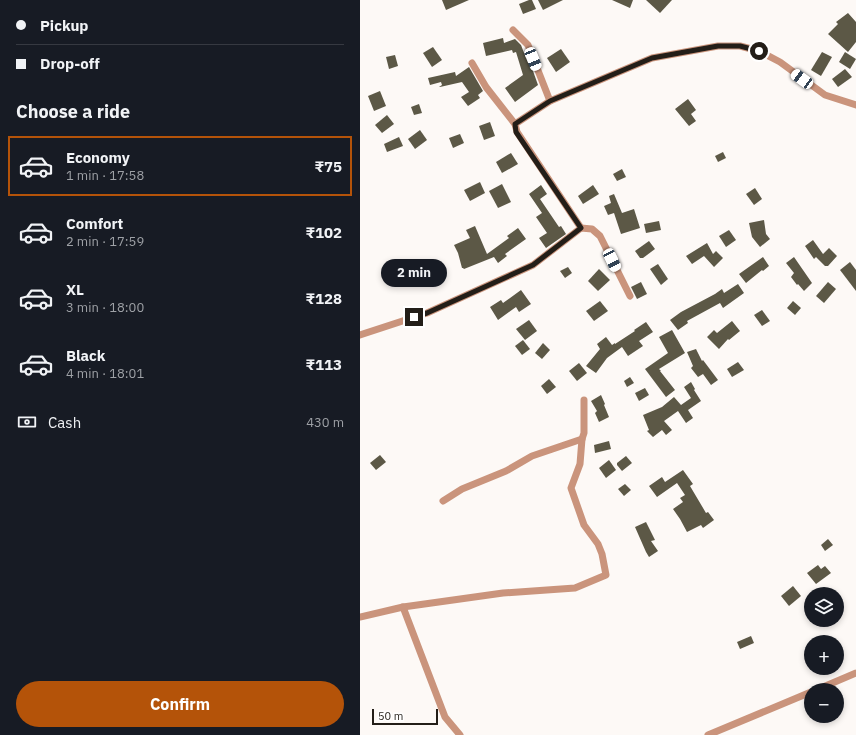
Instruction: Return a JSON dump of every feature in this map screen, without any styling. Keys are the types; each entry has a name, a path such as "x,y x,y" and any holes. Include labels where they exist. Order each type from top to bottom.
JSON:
{"street":[{"path":"512,30 528,45 550,101"},
{"path":"515,124 550,101 652,58 718,46 740,46 759,51 780,62 825,95 856,105"},
{"path":"472,63 486,87 515,124 516,132 581,228"},
{"path":"360,335 427,313 533,265 581,228 592,229 600,236 630,296"},
{"path":"360,617 403,607 503,593 575,588 606,575 602,554 598,544 584,525 571,488 580,464 582,439 584,433 584,400"},
{"path":"443,501 462,489 506,470 532,456 582,439"},
{"path":"403,607 445,717 460,735"},
{"path":"832,683 856,673"},
{"path":"708,735 804,695"}],"building":[{"path":"442,0 469,0 446,10"},
{"path":"532,0 536,9 523,14 519,4"},
{"path":"538,0 563,0 543,10"},
{"path":"612,0 633,0 630,8"},
{"path":"646,0 672,0 660,13"},
{"path":"848,13 856,22 856,42 848,52 828,34 838,24 836,22"},
{"path":"503,38 504,43 515,39 521,45 526,58 528,57 538,85 515,102 505,88 523,75 516,52 513,53 512,50 486,56 483,43"},
{"path":"433,47 442,60 432,67 423,53"},
{"path":"561,49 570,62 556,72 547,58"},
{"path":"822,52 832,57 821,76 811,70"},
{"path":"845,52 856,59 850,69 839,62"},
{"path":"395,55 398,66 389,69 386,57"},
{"path":"469,67 483,91 478,95 480,98 468,106 461,97 469,92 462,82 440,87 442,85 441,82 430,85 428,78 455,72 456,76"},
{"path":"845,69 852,77 838,87 832,79"},
{"path":"380,91 386,106 374,111 368,96"},
{"path":"688,99 696,110 691,114 696,121 689,126 675,109"},
{"path":"419,104 422,113 414,115 411,107"},
{"path":"387,115 394,124 382,133 375,125"},
{"path":"490,122 495,136 484,140 479,126"},
{"path":"420,130 427,140 415,149 408,139"},
{"path":"460,134 464,143 453,148 449,138"},
{"path":"399,137 403,146 387,152 384,144"},
{"path":"723,152 726,158 718,162 715,156"},
{"path":"511,153 518,164 502,173 496,162"},
{"path":"622,169 626,177 617,181 613,174"},
{"path":"480,182 485,193 470,201 464,190"},
{"path":"502,184 511,202 498,208 489,191"},
{"path":"541,185 547,194 540,199 559,227 561,226 566,234 546,248 539,238 547,233 536,217 542,213 529,194"},
{"path":"593,185 599,194 583,204 578,196"},
{"path":"755,188 762,199 754,205 746,194"},
{"path":"614,194 622,213 634,209 640,228 621,234 614,213 608,215 604,206 611,203 609,196"},
{"path":"764,220 766,234 770,239 760,247 752,237 749,223"},
{"path":"659,221 661,230 646,233 644,224"},
{"path":"475,226 487,254 509,238 507,236 518,228 526,239 505,254 507,256 498,263 494,257 464,269 462,268 454,245 470,238 466,230"},
{"path":"729,230 736,240 726,247 719,236"},
{"path":"813,240 823,254 829,248 837,256 828,266 825,266 816,257 814,259 805,246"},
{"path":"649,241 655,249 643,258 640,258 635,251"},
{"path":"707,243 713,254 716,251 723,258 714,267 704,256 692,264 686,256"},
{"path":"763,257 769,266 746,283 739,274"},
{"path":"794,257 812,283 804,291 791,277 794,273 786,263"},
{"path":"850,262 856,270 856,291 840,270"},
{"path":"658,264 668,279 661,285 650,269"},
{"path":"568,267 572,273 565,278 560,271"},
{"path":"599,269 610,280 598,291 588,281"},
{"path":"641,282 647,294 637,299 631,287"},
{"path":"828,282 836,289 824,303 816,296"},
{"path":"738,284 744,293 723,308 720,303 687,321 688,323 678,330 670,320 681,312 722,289 724,293"},
{"path":"521,290 531,304 519,312 516,307 498,320 490,307 501,300 503,303"},
{"path":"600,301 608,311 594,321 586,311"},
{"path":"793,301 801,308 795,315 787,308"},
{"path":"762,310 770,321 762,326 754,315"},
{"path":"529,320 537,331 525,340 516,329"},
{"path":"732,321 740,331 729,340 728,339 719,349 707,337 714,330 717,333"},
{"path":"646,322 653,332 639,341 643,346 628,356 622,347 607,358 596,373 586,366 600,349 597,344 606,337 612,345 615,344"},
{"path":"672,330 685,353 659,369 675,390 666,397 645,369 668,353 659,337"},
{"path":"523,340 530,349 522,355 515,346"},
{"path":"543,343 550,350 542,359 535,353"},
{"path":"696,349 702,361 703,360 718,380 711,385 703,374 698,377 691,368 693,366 687,352"},
{"path":"738,362 744,370 732,377 727,369"},
{"path":"579,363 587,373 577,381 569,371"},
{"path":"630,377 634,383 627,387 624,381"},
{"path":"549,379 556,387 547,394 541,386"},
{"path":"691,382 701,401 688,410 693,418 686,423 678,411 664,421 672,430 666,435 662,430 653,437 647,431 649,430 643,415 662,407 674,397 681,405 691,398 684,387"},
{"path":"645,388 649,395 639,401 635,393"},
{"path":"601,395 609,417 599,422 595,413 597,411 591,401"},
{"path":"609,441 611,449 595,453 594,445"},
{"path":"380,455 386,462 376,470 370,463"},
{"path":"626,456 632,463 622,471 617,463"},
{"path":"609,460 616,470 606,478 599,468"},
{"path":"683,470 693,484 690,486 706,513 708,512 714,520 703,528 701,525 687,532 673,509 683,502 680,498 685,495 677,483 657,497 649,486 662,477 665,482"},
{"path":"625,484 631,490 624,496 618,489"},
{"path":"646,522 655,540 651,541 658,551 649,557 635,527"},
{"path":"828,539 833,545 825,551 821,545"},
{"path":"818,565 821,569 825,566 831,573 816,584 807,573"},
{"path":"793,586 801,596 789,606 781,596"},
{"path":"751,636 754,643 740,649 737,642"}],"route":[{"path":"414,317 427,313 533,265 581,228 516,132 515,124 550,101 652,58 718,46 740,46 759,51"}]}
